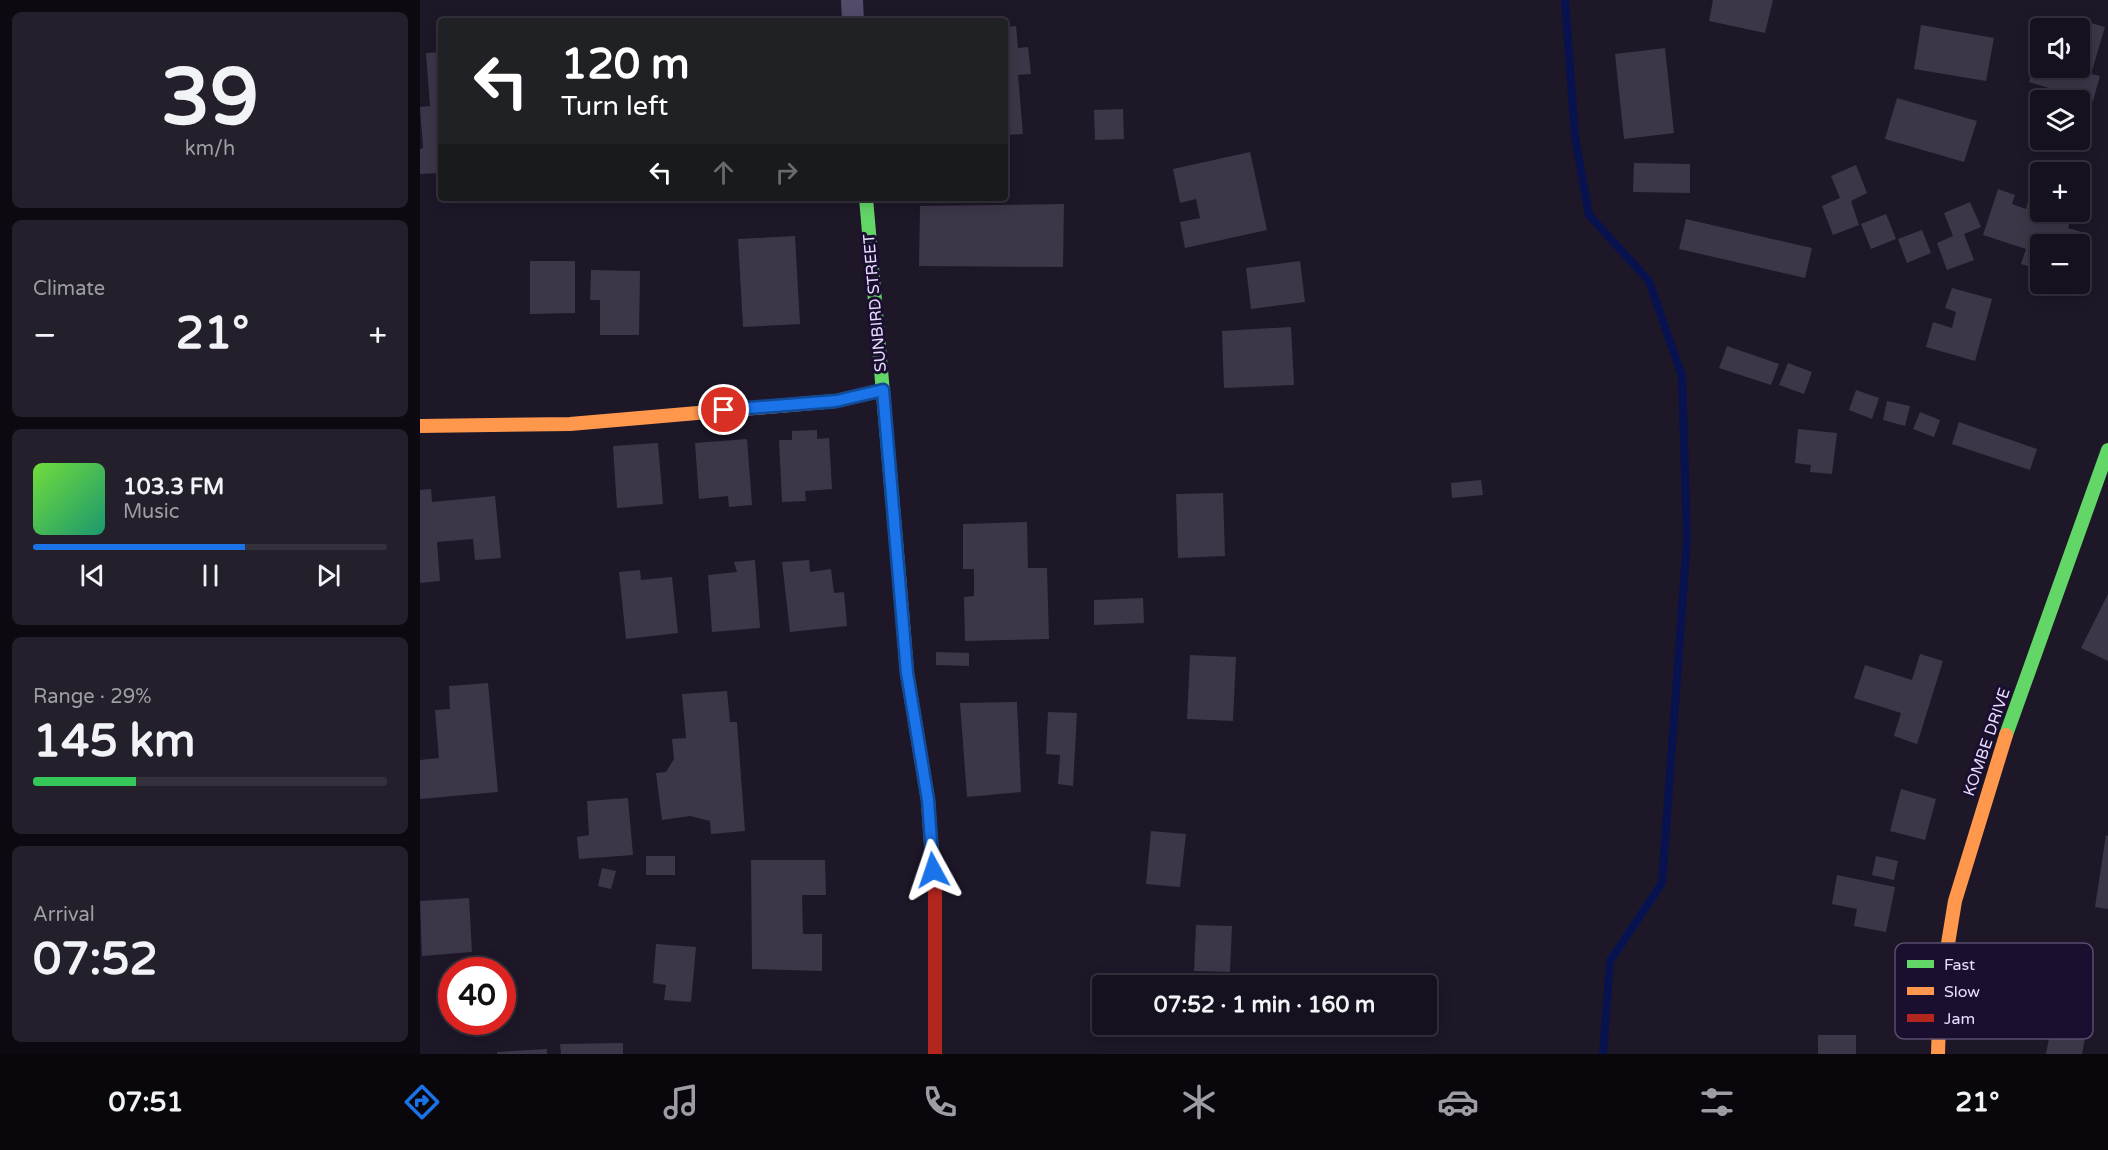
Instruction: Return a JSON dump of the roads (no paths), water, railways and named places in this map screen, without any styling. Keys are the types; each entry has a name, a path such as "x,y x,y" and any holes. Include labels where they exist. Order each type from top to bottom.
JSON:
{"street":[{"path":"852,0 853,18"},
{"name":"SUNBIRD STREET","path":"866,201 907,673 928,800 935,893 936,1054"},
{"path":"420,426 570,424 836,401 883,390"},
{"name":"KOMBE DRIVE","path":"1948,943 1955,901 1994,769 2108,450"},
{"name":"KOMBE DRIVE","path":"1938,1039 1938,1054"}],"waterway":[{"path":"1565,0 1575,137 1589,215 1649,281 1682,376 1687,540 1662,883 1610,961 1603,1054"}]}
